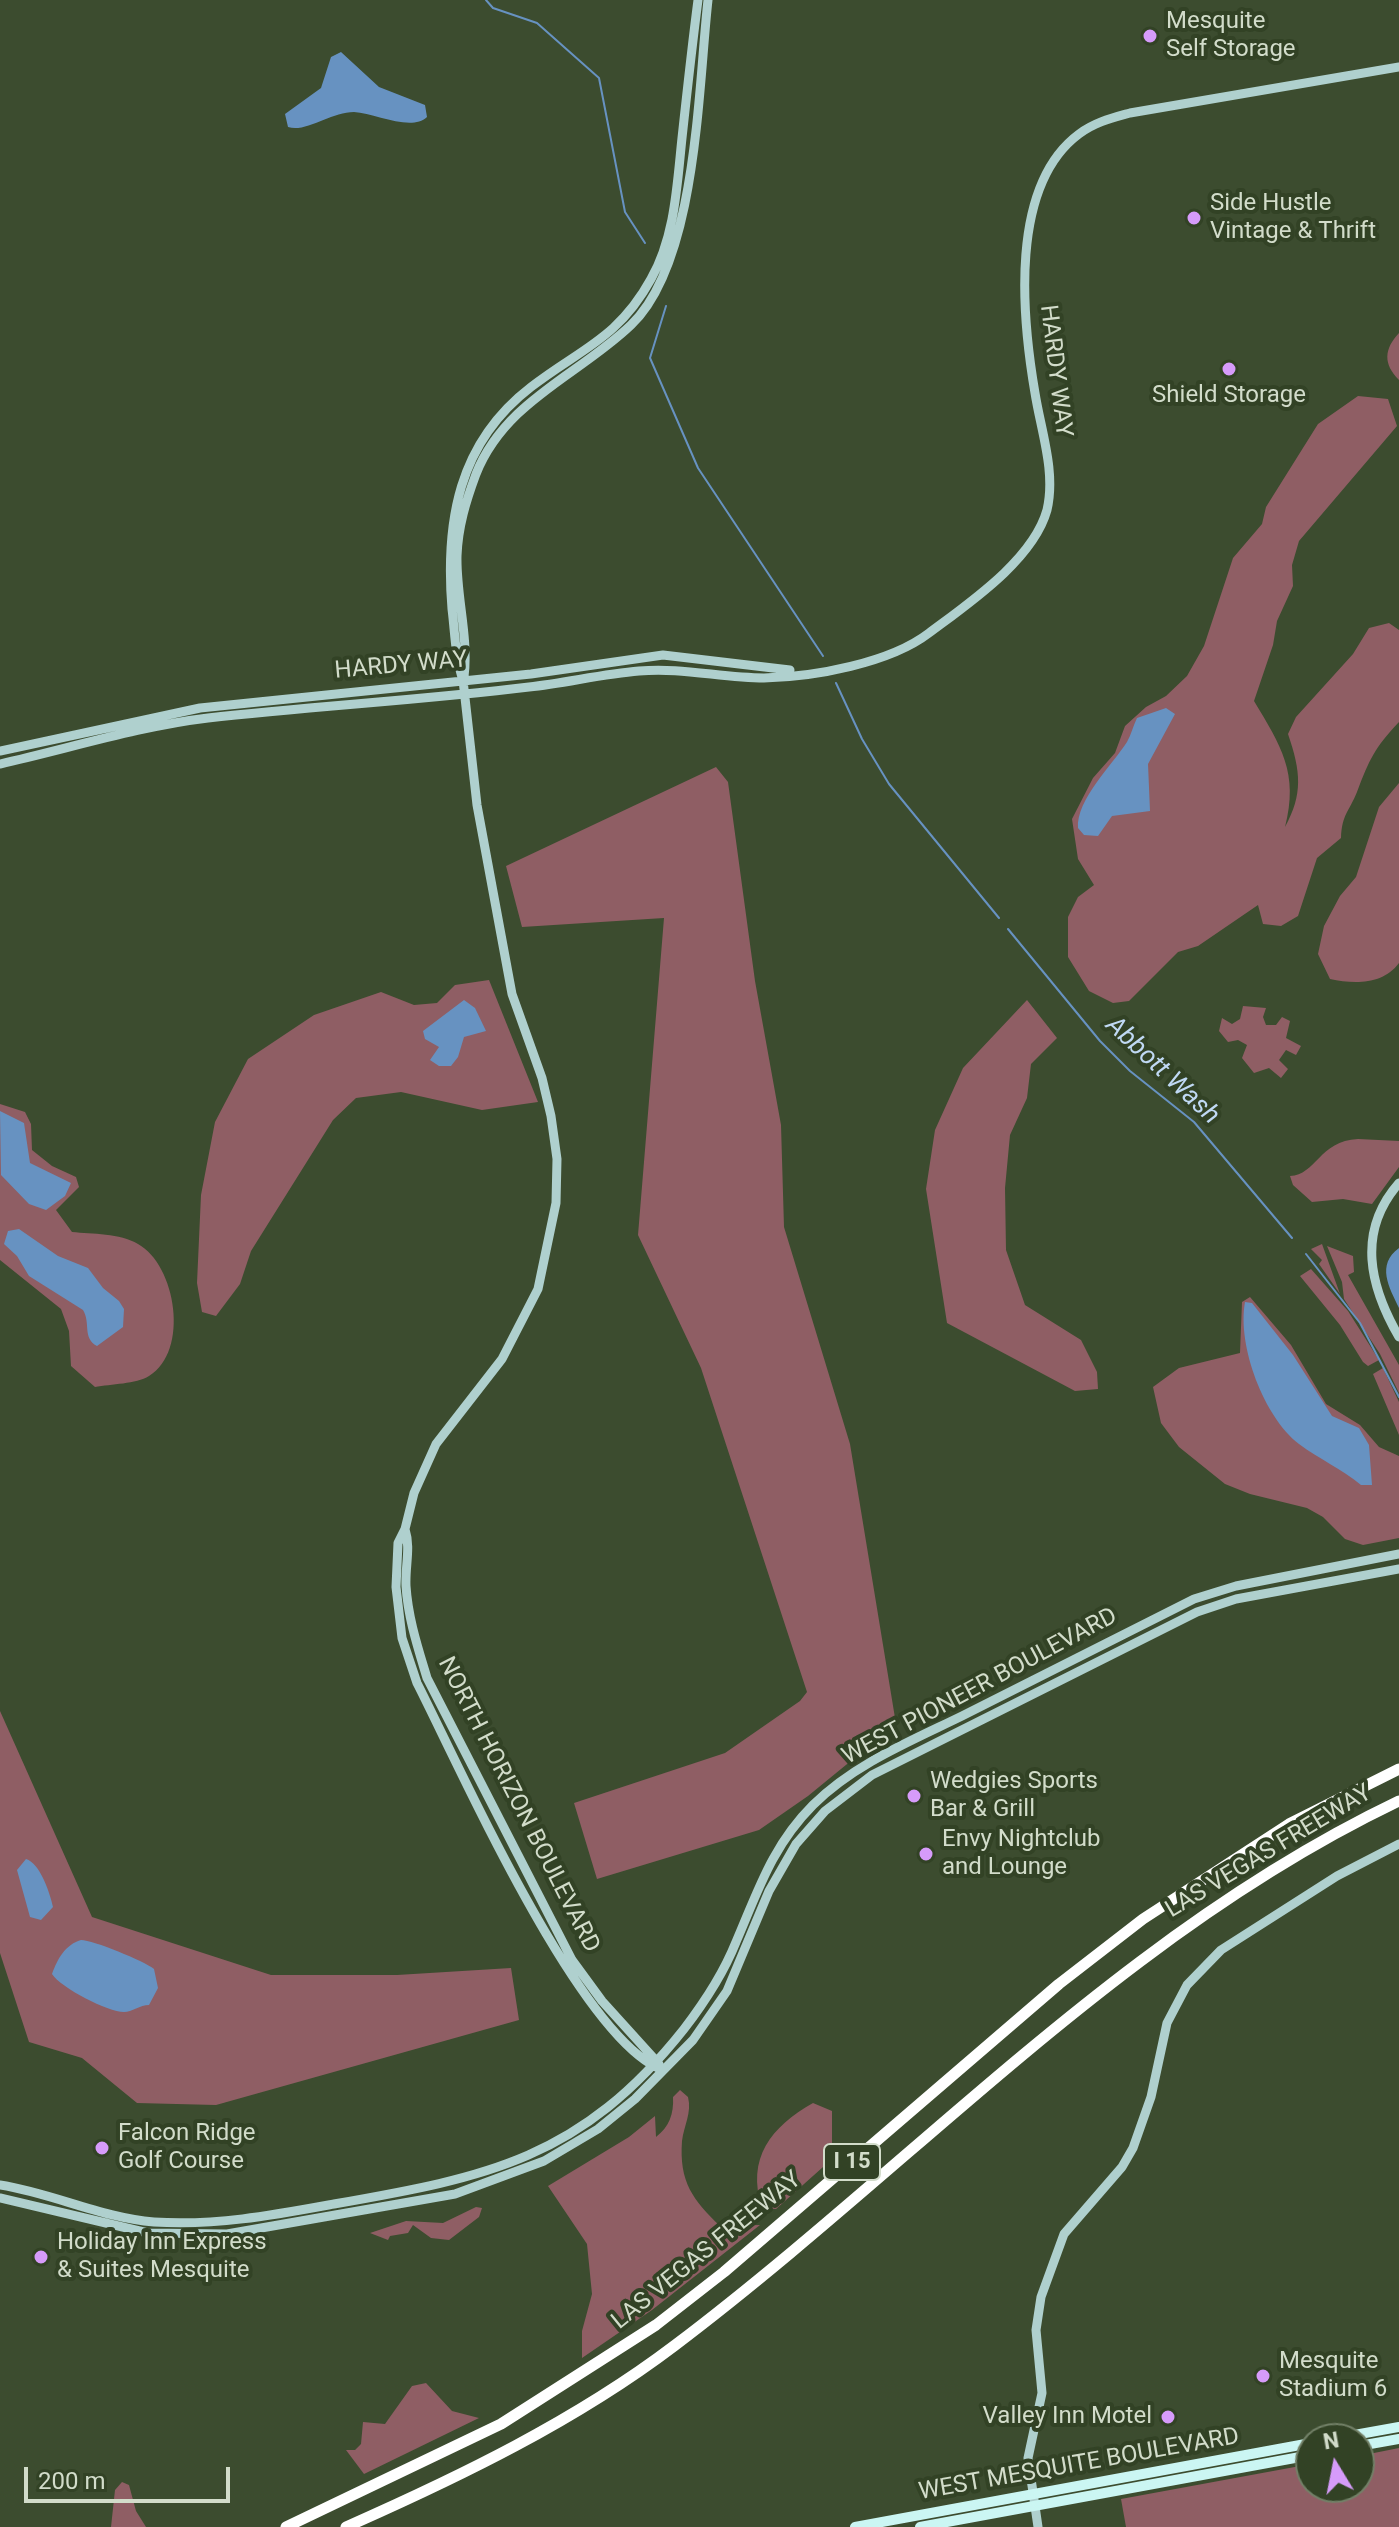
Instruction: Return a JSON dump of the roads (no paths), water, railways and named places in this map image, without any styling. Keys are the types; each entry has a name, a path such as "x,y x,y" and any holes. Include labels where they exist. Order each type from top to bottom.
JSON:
{"highway":[{"name":"LAS VEGAS FREEWAY","path":"286,2527 501,2424 656,2325 724,2272 1059,1984 1143,1919 1289,1824 1399,1769"},
{"name":"LAS VEGAS FREEWAY","path":"346,2527 516,2445 670,2349 744,2292 1079,2008 1162,1943 1269,1872 1399,1801"},
{"path":"359,2527 399,2504"}],"main road":[{"name":"NORTH HORIZON BOULEVARD","path":"463,680 457,663 448,560 452,512 464,476 495,422 530,387 595,346 626,316 652,279 668,237 675,198 698,0"},
{"name":"NORTH HORIZON BOULEVARD","path":"663,2070 594,2005 547,1938 417,1683 402,1638 396,1587 398,1543 405,1529 414,1493 436,1444 502,1359 538,1289 556,1203 557,1159 551,1116 542,1078 512,994 477,805 463,680 465,662 457,557 462,512 478,470 502,429 535,395 600,352 634,323 664,277 677,242 686,197 708,0"},
{"name":"HARDY WAY","path":"0,764 204,718 464,693 636,671 666,670 765,678 882,659 926,636 1013,563 1040,529 1051,479 1028,350 1025,282 1034,208 1048,169 1058,153 1100,121 1130,113 1399,67"},
{"name":"HARDY WAY","path":"0,751 200,708 663,655 809,672"},
{"path":"1399,1183 1382,1208 1372,1261 1380,1305 1399,1337"},
{"name":"WEST PIONEER BOULEVARD","path":"0,2185 126,2217 187,2223 229,2223 452,2184 497,2170 543,2150 594,2119 628,2091 684,2028 716,1981 736,1944 756,1888 784,1839 815,1803 868,1763 1194,1599 1236,1586 1399,1554"},
{"name":"WEST PIONEER BOULEVARD","path":"0,2198 57,2209 121,2228 187,2236 227,2234 455,2194 544,2161 598,2129 693,2040 727,1991 769,1891 796,1844 825,1811 872,1775 1197,1612 1236,1599 1399,1569"},
{"path":"1038,2527 1028,2458 1042,2393 1036,2330 1044,2285 1064,2234 1122,2167 1133,2148 1151,2097 1167,2023 1187,1985 1221,1950 1244,1933 1399,1844"},
{"path":"1375,2431 1399,2427"},
{"path":"1375,2443 1399,2439"},
{"name":"WEST MESQUITE BOULEVARD","path":"920,2527 1295,2446"},
{"name":"WEST MESQUITE BOULEVARD","path":"855,2527 1295,2458"}],"water":[{"path":"341,52 379,87 425,105 427,117 412,123 354,112 303,127 288,127 285,114 321,88 331,57"},
{"path":"1166,708 1175,714 1148,764 1150,811 1112,816 1098,836 1084,835 1078,828 1083,806 1127,742 1137,718"},
{"path":"464,1000 475,1008 486,1031 464,1037 458,1057 451,1066 439,1066 430,1060 439,1047 425,1039 423,1031"},
{"path":"0,1111 24,1123 30,1163 71,1183 65,1196 46,1210 29,1204 1,1175"},
{"path":"19,1229 58,1256 88,1268 124,1309 123,1327 97,1346 92,1343 83,1310 29,1276 17,1256 4,1244 8,1231"},
{"path":"1399,1248 1399,1308 1386,1269"},
{"path":"1245,1302 1252,1303 1293,1355 1332,1416 1359,1428 1369,1445 1372,1485 1361,1485 1299,1444 1275,1417 1264,1399 1249,1359 1245,1339"},
{"path":"26,1859 40,1872 52,1901 53,1907 41,1920 30,1917 17,1870"},
{"path":"81,1940 96,1943 154,1969 158,1988 149,2005 127,2012 117,2011 85,1998 57,1980 52,1974 60,1958 66,1949"}],"waterway":[{"path":"486,0 493,8 537,23 599,78 625,212 645,243"},
{"path":"666,306 650,358 698,468 823,656"},
{"name":"Abbott Wash","path":"836,683 862,739 889,784 999,918"},
{"name":"Abbott Wash","path":"1008,929 1100,1041 1130,1071 1194,1122 1292,1238"},
{"name":"Abbott Wash","path":"1306,1254 1360,1323 1399,1397"}],"place":[{"name":"Mesquite Self Storage","path":"1150,36"},
{"name":"Side Hustle Vintage & Thrift","path":"1194,218"},
{"name":"Shield Storage","path":"1229,369"},
{"name":"Wedgies Sports Bar & Grill","path":"914,1796"},
{"name":"Envy Nightclub and Lounge","path":"926,1854"},
{"name":"Falcon Ridge Golf Course","path":"102,2148"},
{"name":"Holiday Inn Express & Suites Mesquite","path":"41,2257"},
{"name":"Mesquite Stadium 6","path":"1263,2376"},
{"name":"Valley Inn Motel","path":"1168,2417"}]}
